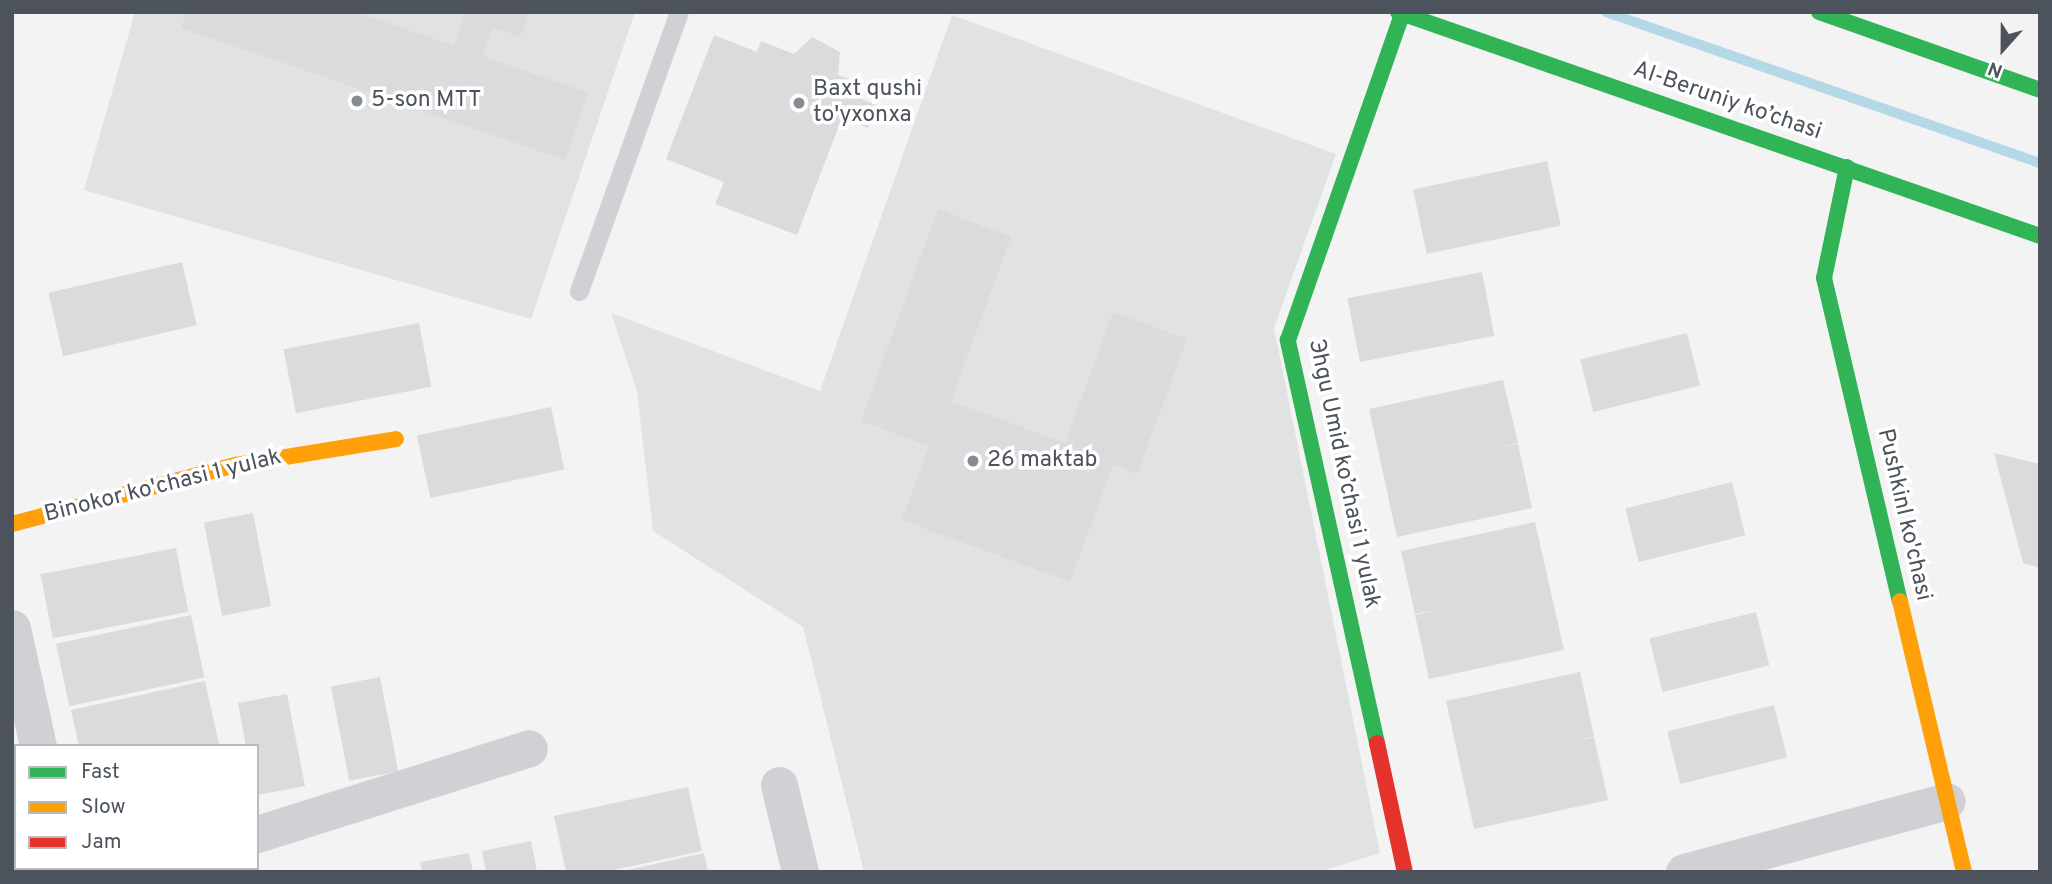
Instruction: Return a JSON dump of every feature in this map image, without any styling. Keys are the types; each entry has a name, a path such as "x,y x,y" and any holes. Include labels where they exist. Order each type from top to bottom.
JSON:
{"street":[{"path":"1819,12 2040,90"},
{"name":"Al-Beruniy ko’chasi","path":"1400,13 2040,236"},
{"name":"Эhgu Umid ko’chasi 1 yulak","path":"1400,13 1288,340 1405,872"},
{"name":"Pushkinl ko'chasi","path":"1847,167 1824,278 1964,872"},
{"name":"Binokor ko'chasi 1 yulak","path":"12,524 236,465 396,439"},
{"path":"12,628 38,744"},
{"path":"259,833 529,748"},
{"path":"779,785 800,872"},
{"path":"1684,872 1947,801"}],"lane":[{"path":"579,291 679,12"}],"shaded area":[{"name":"5-son MTT","path":"135,12 635,12 531,319 84,190"},
{"name":"26 maktab","path":"952,15 1336,154 1274,328 1380,853 1319,872 864,872 803,627 653,531 637,391 611,313 820,391"}],"building":[{"path":"186,12 356,12 454,46 466,12 529,12 520,37 493,27 483,56 588,93 565,160 181,28"},
{"path":"714,35 757,52 761,41 794,54 812,37 840,52 838,75 860,83 854,96 877,105 868,128 842,118 797,235 715,204 724,182 666,159"},
{"path":"1547,161 1561,226 1427,254 1413,189"},
{"path":"938,209 1011,237 951,401 1065,443 1113,312 1187,339 1137,474 1113,465 1070,582 902,520 929,446 861,421"},
{"path":"182,262 197,325 63,356 49,293"},
{"path":"1482,272 1494,336 1360,362 1348,298"},
{"path":"419,323 431,387 296,413 284,349"},
{"path":"1687,333 1700,385 1593,412 1580,360"},
{"path":"1503,380 1518,443 1499,448 1518,444 1532,508 1397,537 1369,409"},
{"path":"551,407 564,470 430,498 417,435"},
{"path":"1994,453 2040,464 2040,568 2023,563"},
{"path":"1732,482 1745,535 1639,562 1625,509"},
{"path":"253,513 271,606 222,616 204,523"},
{"path":"1535,522 1564,650 1429,679 1415,615 1445,608 1415,614 1401,551"},
{"path":"176,548 188,612 53,638 41,574"},
{"path":"1756,612 1769,665 1663,692 1649,639"},
{"path":"191,615 204,678 69,706 56,644"},
{"path":"1580,672 1594,736 1575,741 1594,737 1608,800 1474,829 1446,701"},
{"path":"380,677 398,771 349,781 331,687"},
{"path":"205,681 219,744 79,744 71,710"},
{"path":"287,694 305,786 259,795 259,744 246,744 238,703"},
{"path":"1774,705 1787,757 1680,784 1667,732"},
{"path":"688,787 702,851 604,872 566,872 554,816"},
{"path":"531,841 537,872 486,872 482,851"},
{"path":"469,853 473,872 422,872 420,862"},
{"path":"704,853 708,872 623,872 623,871"}],"waterway":[{"path":"1606,12 2040,163"}],"traffic: fast":[{"path":"1398,12 2040,236"},
{"path":"1819,12 2040,90"},
{"path":"1377,743 1288,340 1402,14"},
{"path":"1847,167 1824,278 1900,601"}],"traffic: slow":[{"path":"12,524 236,465 396,439"},
{"path":"1900,601 1964,872"}],"traffic: jam":[{"path":"1377,743 1405,872"}],"place":[{"name":"5-son MTT","path":"357,101"},
{"name":"Baxt qushi to'yxonxa","path":"799,103"},
{"name":"26 maktab","path":"973,461"}]}
